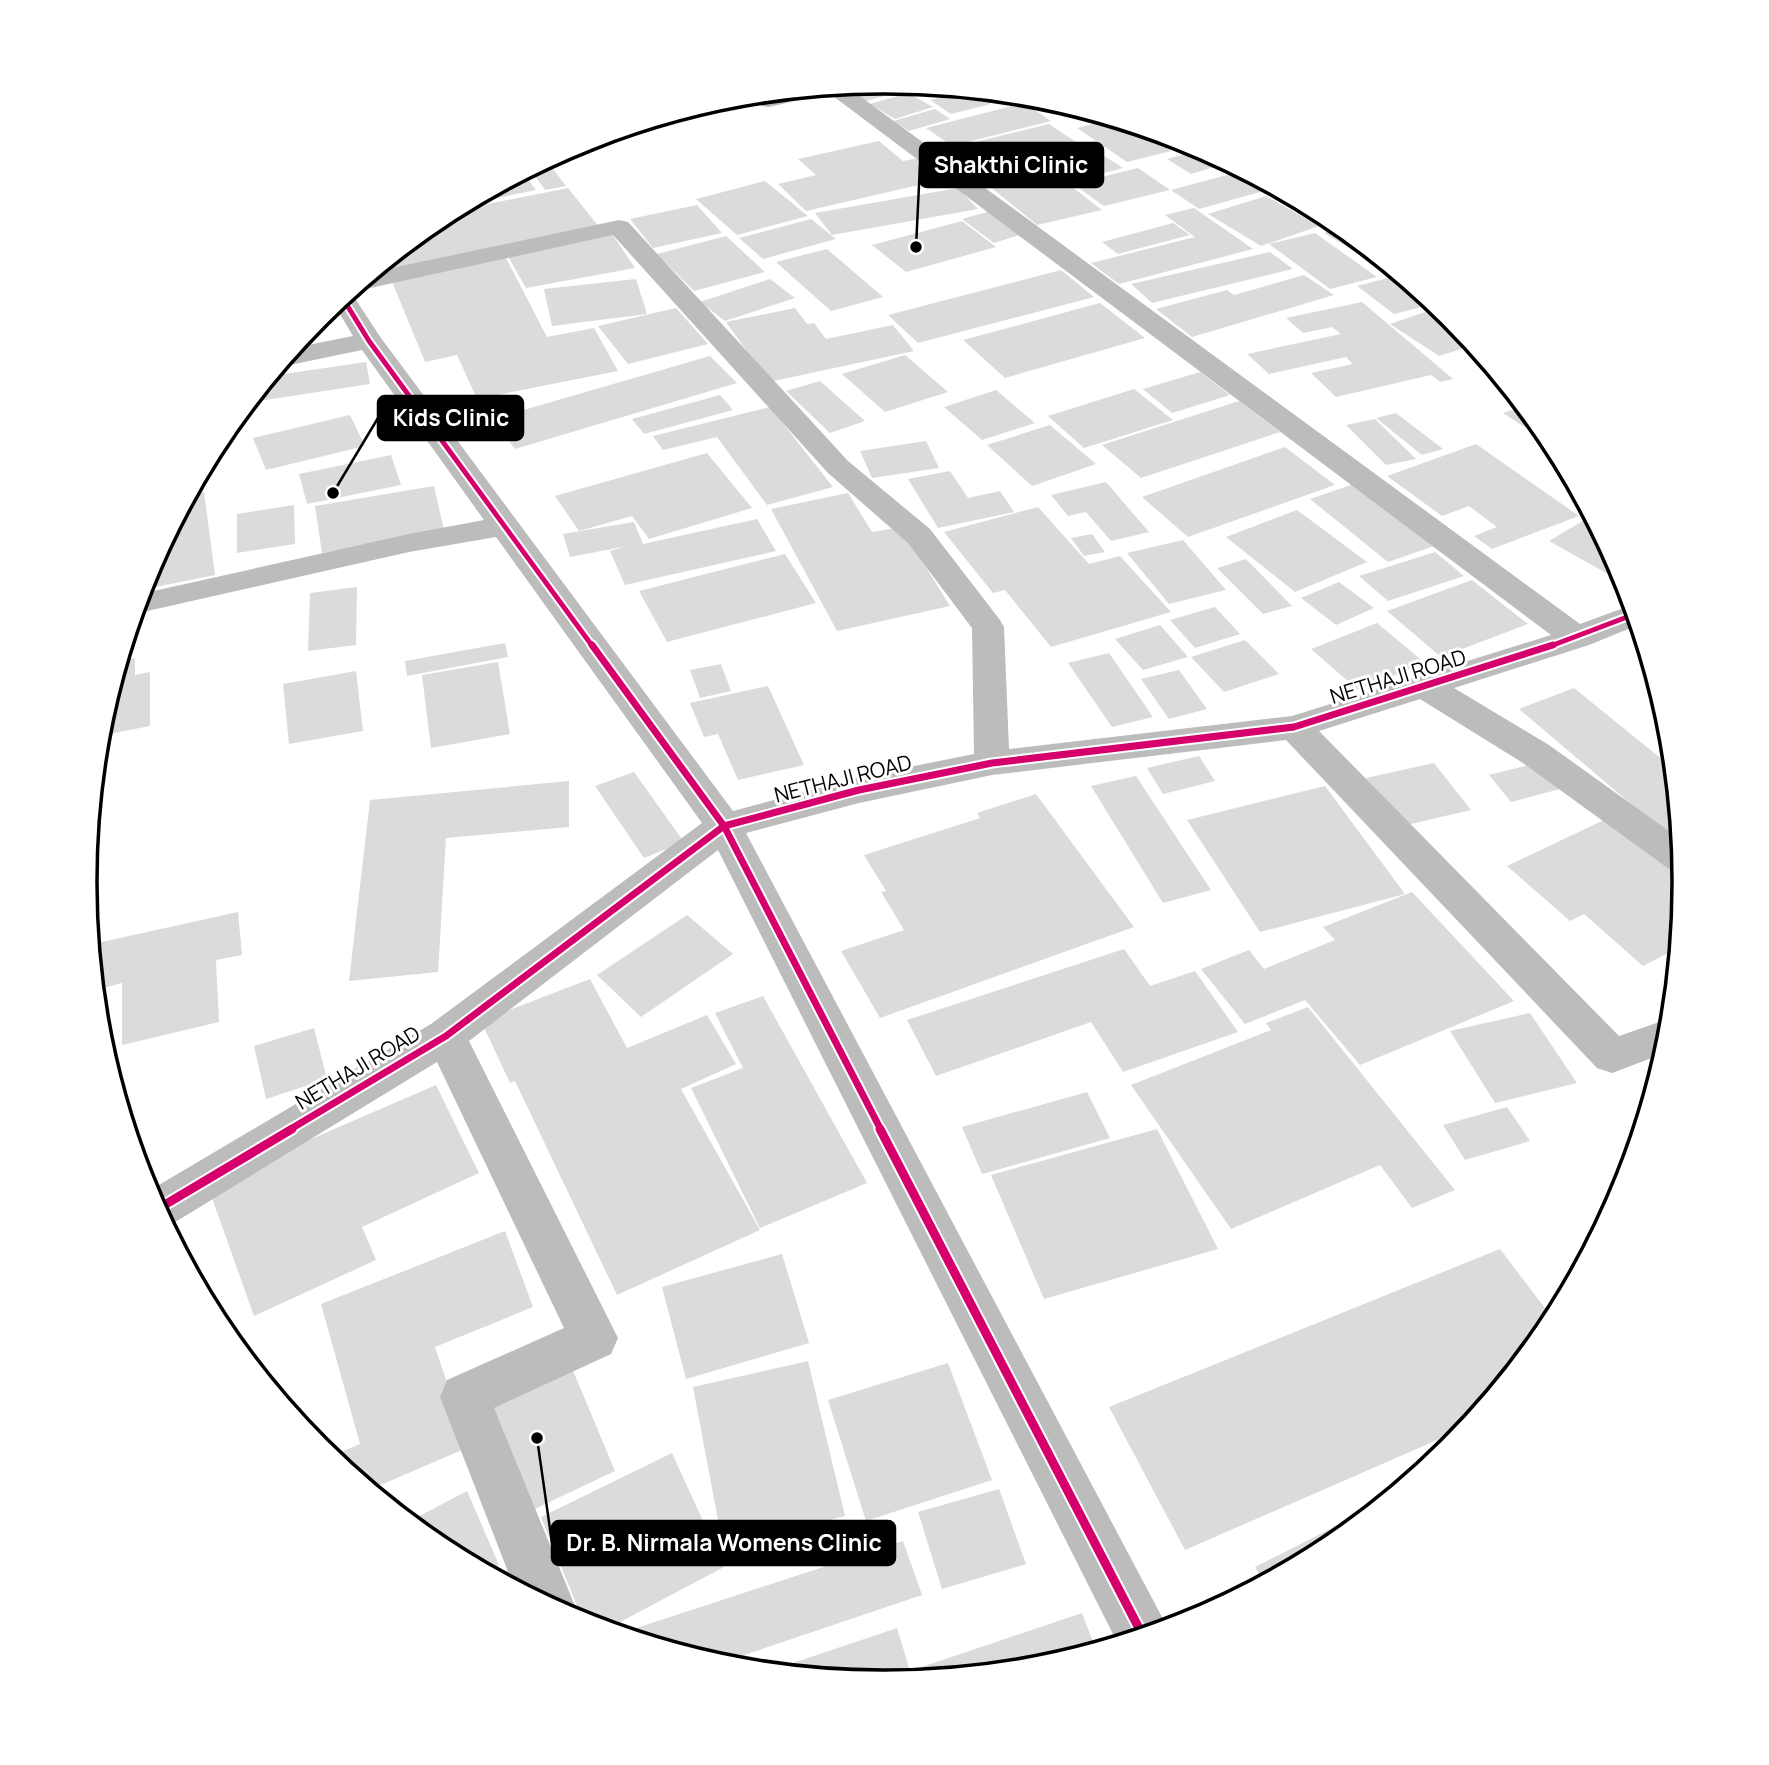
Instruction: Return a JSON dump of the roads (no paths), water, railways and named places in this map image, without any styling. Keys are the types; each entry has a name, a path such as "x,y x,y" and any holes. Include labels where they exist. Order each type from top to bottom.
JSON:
{"street":[{"path":"845,96 1577,638"},
{"path":"379,278 619,227 838,467 919,536 988,627 992,763"},
{"path":"348,306 369,341 724,826 1139,1629"},
{"path":"299,355 369,341"},
{"path":"148,602 409,543 506,526"},
{"name":"NETHAJI ROAD","path":"166,1204 446,1037 724,826 859,790 992,763 1294,727 1577,638 1627,617"},
{"path":"1426,687 1536,754 1671,851"},
{"path":"1294,727 1612,1055 1656,1039"},
{"path":"446,1037 594,1338 465,1397 542,1592"}],"place":[{"name":"Shakthi Clinic","path":"916,247"},
{"name":"Kids Clinic","path":"333,493"},
{"name":"Dr. B. Nirmala Womens Clinic","path":"537,1438"}]}
